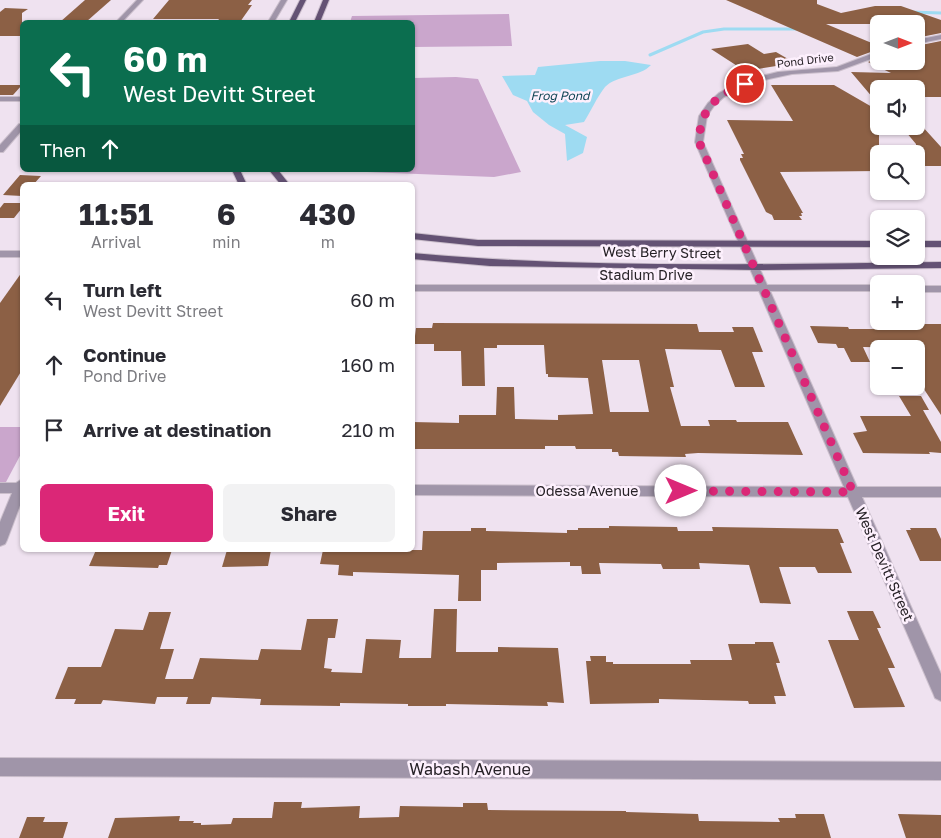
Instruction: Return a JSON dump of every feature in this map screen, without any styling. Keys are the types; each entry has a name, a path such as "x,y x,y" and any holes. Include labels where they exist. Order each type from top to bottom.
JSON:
{"main road":[{"path":"293,20 303,0"},
{"path":"318,20 326,0"},
{"path":"275,172 283,182"},
{"name":"West Berry Street","path":"415,236 478,243 870,244"},
{"path":"925,244 941,244"},
{"name":"West Berry Street","path":"415,256 490,263 756,267 941,265"}],"street":[{"path":"121,20 140,0"},
{"path":"272,20 284,0"},
{"path":"925,40 941,37"},
{"name":"Pond Drive","path":"744,244 699,142 700,127 704,115 720,96 745,84 773,76 831,70 861,62 870,58"},
{"path":"0,99 20,99"},
{"path":"0,150 20,128"},
{"name":"West Devitt Street","path":"744,244 756,267 763,288 941,692"},
{"path":"0,254 20,254"},
{"name":"Stadium Drive","path":"415,288 870,288"},
{"path":"925,288 941,289"},
{"path":"0,488 20,487"},
{"name":"Odessa Avenue","path":"415,490 941,492"},
{"path":"0,540 20,492"},
{"name":"Wabash Avenue","path":"0,767 941,771"}],"shaded area":[{"path":"509,14 512,46 415,47 415,20 351,20 352,16"},
{"path":"456,77 478,79 521,172 494,177 367,172 415,172 415,78"},
{"path":"0,427 20,427 20,456 6,482 0,482"}],"water":[{"name":"Frog Pond","path":"600,61 625,61 651,65 641,72 610,83 602,91 584,122 565,125 587,137 583,153 567,161 565,134 549,125 533,112 527,101 513,95 502,76 535,75 538,67"}],"building":[{"path":"85,0 111,0 88,20 62,20"},
{"path":"169,0 252,0 248,5 252,5 241,20 153,19"},
{"path":"726,0 817,0 817,4 841,13 875,6 901,6 941,20 941,33 925,36 925,15 870,15 870,24 826,24 870,42 870,52 857,57"},
{"path":"5,8 28,9 22,13 20,36 0,36 0,12"},
{"path":"941,41 941,97 925,97 925,80 870,80 870,94 851,72 891,73 885,70 925,70 925,44"},
{"path":"748,44 764,54 776,52 795,63 745,71 711,49"},
{"path":"0,85 20,85 13,95 0,95"},
{"path":"771,85 834,85 870,106 870,135 879,135 879,145 870,145 870,171 780,172 803,213 801,213 802,216 799,216 802,220 774,220 772,215 766,212 740,160 740,158 743,158 741,154 744,154 727,120 793,121"},
{"path":"925,129 941,147 941,166 925,166 925,145 916,144 908,135 925,135"},
{"path":"20,175 41,176 36,182 20,182 20,196 3,195"},
{"path":"4,203 20,203 20,210 14,218 0,218 0,208"},
{"path":"20,275 20,373 0,406 0,303"},
{"path":"433,323 697,324 699,332 734,332 732,327 753,327 763,352 752,352 765,387 735,387 721,350 665,349 674,387 670,387 681,426 710,426 708,420 788,422 803,455 698,453 685,454 686,457 619,456 618,452 612,452 612,449 576,449 575,446 545,446 545,449 415,449 415,422 459,423 459,415 496,415 497,387 514,387 515,419 558,420 558,415 593,414 588,378 548,377 548,374 546,374 544,345 497,345 497,348 484,348 485,386 462,386 461,351 434,351 434,344 415,344 416,328 432,328","holes":["602,360 639,360 649,412 610,412"]},
{"path":"925,324 941,324 941,415 925,391 925,340 870,340 870,347 863,347 870,362 851,362 844,348 838,348 836,344 818,343 810,326 848,327 849,329 925,330"},
{"path":"899,396 921,396 929,410 923,410 941,442 941,453 863,453 853,433 867,431 860,416 911,416"},
{"path":"609,526 677,527 678,531 713,531 712,527 838,529 844,543 840,543 852,573 818,573 815,567 779,567 791,604 760,603 749,565 699,563 700,569 663,569 661,564 599,563 601,574 582,574 581,566 570,566 570,562 497,563 497,570 481,570 481,601 458,601 459,575 353,572 353,576 338,575 339,565 320,564 323,552 415,552 415,550 422,550 423,531 471,531 471,528 486,528 486,531 567,533 567,530 578,530 578,528 609,528"},
{"path":"910,528 936,528 941,539 941,561 920,561 906,530 911,530"},
{"path":"95,552 171,552 167,565 159,565 158,568 89,566"},
{"path":"226,552 271,552 268,566 222,567"},
{"path":"434,609 457,609 456,652 498,652 498,647 558,648 564,703 547,702 548,706 446,704 446,706 408,706 408,704 340,703 340,706 260,705 261,699 212,697 210,704 186,704 188,697 157,697 155,704 103,700 101,704 74,704 76,699 55,699 68,667 101,667 115,629 143,630 149,612 171,612 160,649 174,649 165,679 193,679 200,658 258,660 261,649 301,650 307,619 338,619 335,638 328,638 324,668 332,669 331,672 362,673 366,639 401,640 399,658 431,658"},
{"path":"847,611 873,611 881,628 877,628 895,668 888,668 905,707 854,708 828,640 859,640"},
{"path":"755,642 773,642 780,663 776,663 786,696 774,696 776,704 749,704 748,701 659,699 659,703 590,704 586,661 591,661 590,656 606,656 606,662 613,662 613,664 691,664 690,660 732,660 728,644 755,644"},
{"path":"274,802 302,802 301,808 360,806 359,818 399,817 400,806 463,807 463,803 487,803 488,810 626,811 698,814 699,821 780,822 778,818 796,818 795,814 824,814 831,838 108,838 115,818 180,816 179,821 194,821 193,823 201,823 201,825 231,824 233,818 272,818"},
{"path":"898,814 941,815 941,838 906,838"},
{"path":"27,817 45,817 43,822 68,822 63,838 19,838"}],"waterway":[{"path":"910,12 941,13"},
{"path":"650,55 703,32 724,29 799,29"}],"route":[{"path":"681,491 853,492 763,288 756,267 699,142 700,127 704,115 714,102 729,90 745,84"}]}
